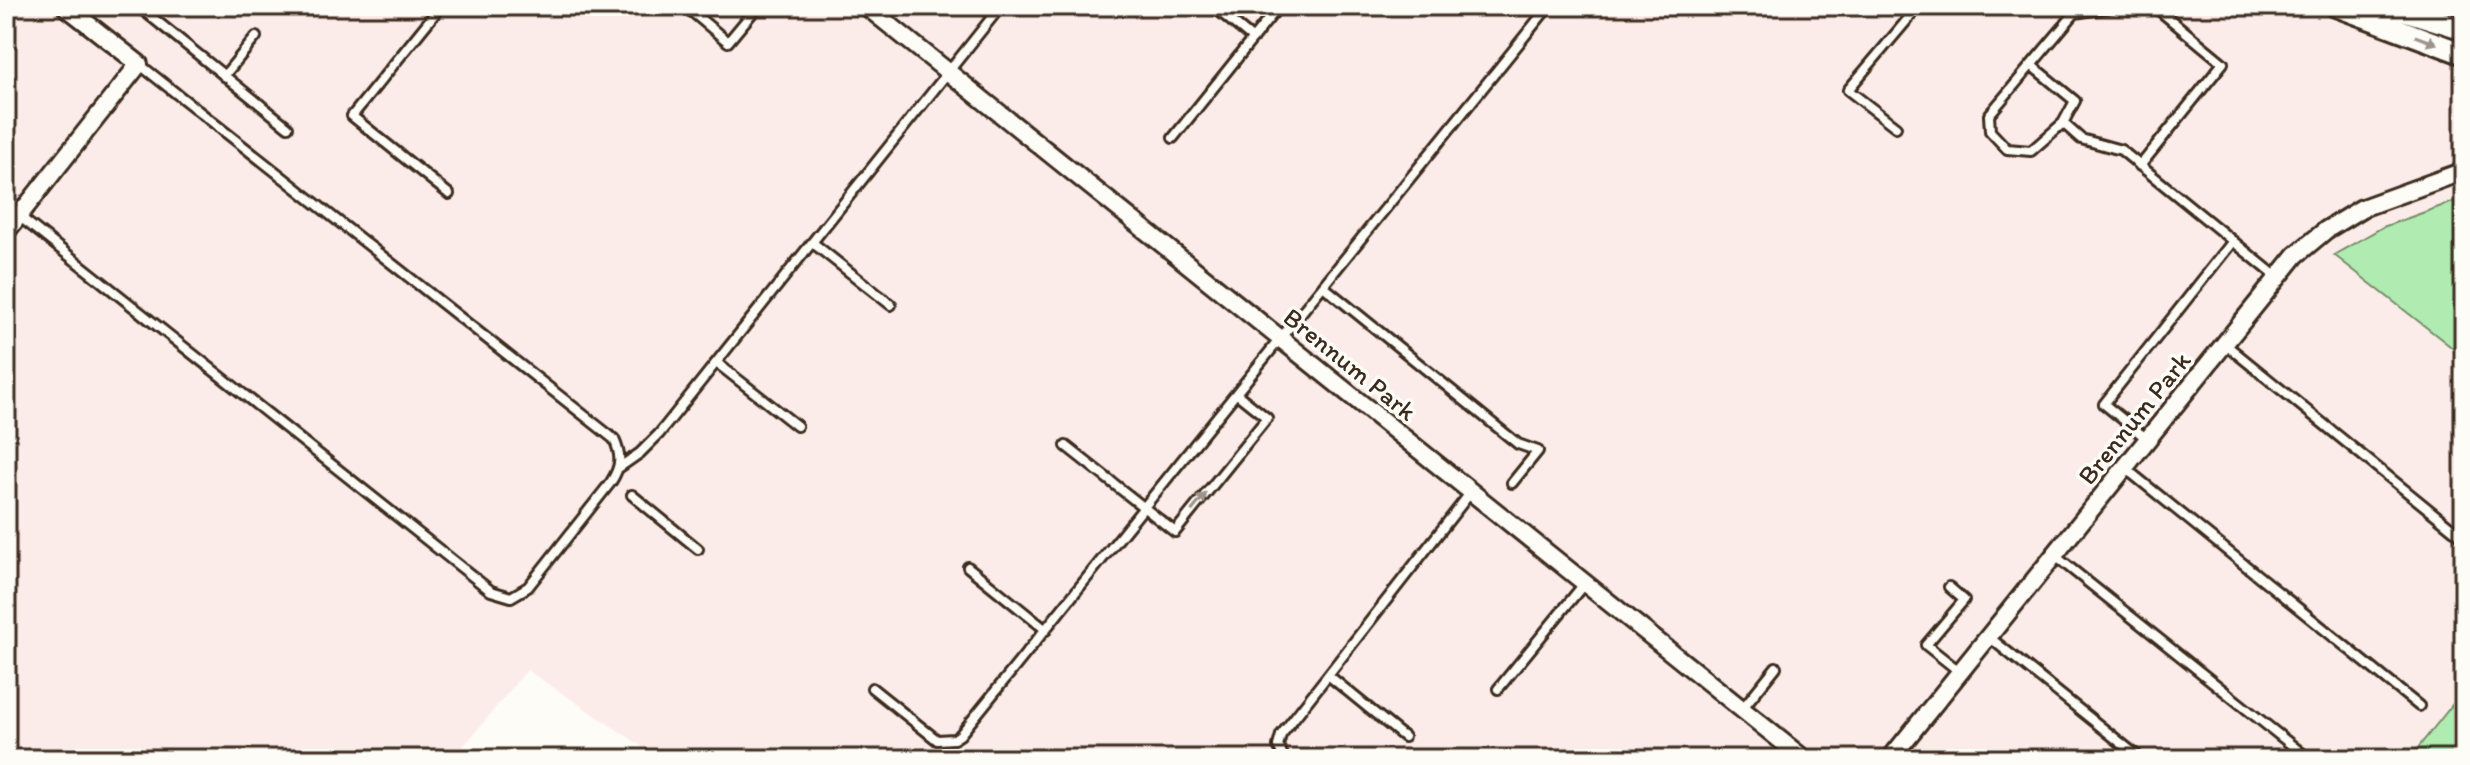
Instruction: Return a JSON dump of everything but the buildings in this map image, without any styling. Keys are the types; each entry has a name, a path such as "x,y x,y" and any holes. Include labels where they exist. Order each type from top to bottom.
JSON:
{"street":[{"path":"6,232 139,64 65,6"},
{"name":"Brennum Park","path":"866,6 1804,759"},
{"path":"2336,6 2464,54"},
{"path":"2390,6 2464,29"},
{"name":"Brennum Park","path":"1890,759 2296,255 2326,230 2362,208 2464,171"}],"lane":[{"path":"138,6 288,127"},
{"path":"441,6 352,116 449,194"},
{"path":"685,6 728,42 758,6"},
{"path":"19,216 491,591 511,597 528,587 620,467 649,445 717,363 1001,6"},
{"path":"1213,6 1253,39"},
{"path":"1173,138 1279,6"},
{"path":"872,688 937,740 954,739 967,729 1549,6"},
{"path":"1896,127 1848,90 1919,6"},
{"path":"2031,65 2075,101 2063,123 2031,151 2007,149 1990,131 1989,115 2031,65 2075,13 2120,6"},
{"path":"2140,166 2223,63 2154,6"},
{"path":"224,76 256,37"},
{"path":"139,64 614,439 620,452 620,467"},
{"path":"2063,123 2081,139 2121,150 2278,278"},
{"path":"2147,439 2104,404 2233,241"},
{"path":"813,243 891,305"},
{"path":"1323,286 1518,444 1538,451 1512,483"},
{"path":"2225,343 2464,538"},
{"path":"717,363 797,426"},
{"path":"1066,446 1175,532 1267,418 1237,394"},
{"path":"2124,467 2419,706"},
{"path":"1285,759 1278,746 1281,735 1472,492"},
{"path":"632,495 698,549"},
{"path":"2054,554 2309,759"},
{"path":"968,567 1046,630"},
{"path":"1498,689 1585,583"},
{"path":"1949,587 1964,600 1926,645 1960,672"},
{"path":"1988,637 2141,759"},
{"path":"1742,709 1776,667"},
{"path":"1328,675 1404,737"}],"shaded area":[{"path":"6,6 2464,6 2464,759 661,759 527,670 453,759 6,759"}],"green space":[{"path":"2464,198 2464,357 2334,255 2383,227"},
{"path":"2464,690 2464,759 2409,759"}]}
